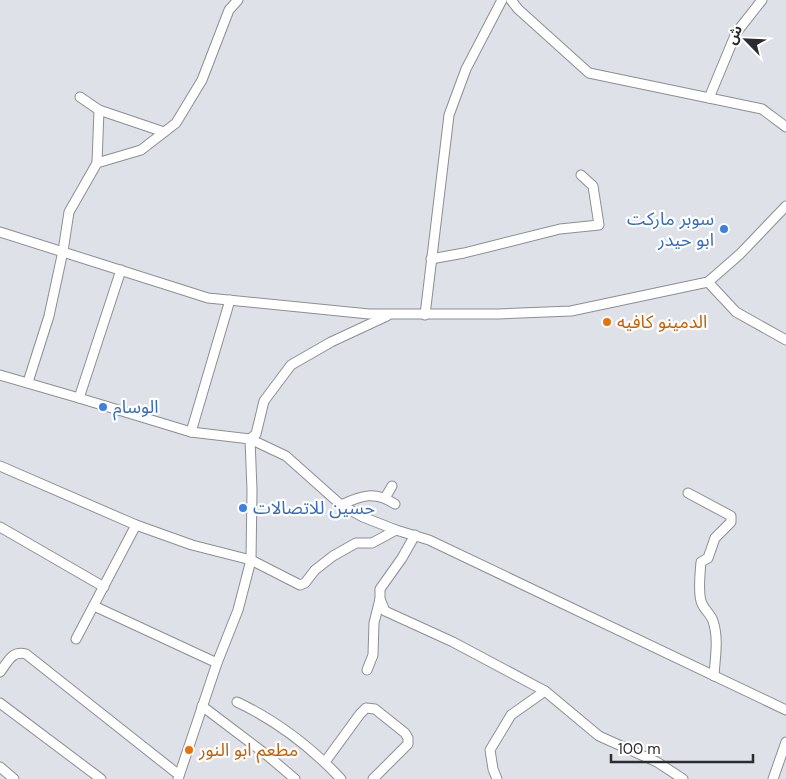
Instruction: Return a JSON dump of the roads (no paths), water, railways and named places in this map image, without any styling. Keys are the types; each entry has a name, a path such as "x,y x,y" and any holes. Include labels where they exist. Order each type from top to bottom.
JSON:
{"street":[{"path":"97,163 141,150 176,123 202,80 229,10 238,0"},
{"path":"425,315 449,115 466,69 502,0"},
{"path":"511,0 518,9 589,74 762,109 786,127"},
{"path":"709,98 736,33 762,0"},
{"path":"80,97 99,110 164,132"},
{"path":"28,382 49,316 64,251 69,212 97,163 99,110"},
{"path":"431,259 464,253 560,229 599,225 593,186 581,174"},
{"path":"0,232 208,298 369,314 425,315 571,311 708,282 740,254 786,206"},
{"path":"80,398 121,270"},
{"path":"708,282 736,312 786,340"},
{"path":"191,432 230,300"},
{"path":"250,439 256,434 264,401 291,365 330,342 392,314"},
{"path":"0,375 191,432 250,439 286,456 341,505 363,517 429,540 786,710"},
{"path":"0,672 14,654 19,652 26,654 179,777 217,663 238,610 251,560 252,490 250,439"},
{"path":"0,466 136,525 192,545 251,560 300,585 305,583 315,570 332,556 356,543 372,543 396,530"},
{"path":"385,498 392,486"},
{"path":"688,493 730,516 731,522 715,538 708,558 701,562 700,601 713,619 717,639 714,676"},
{"path":"341,505 354,499 370,496 380,496 395,504"},
{"path":"76,639 136,525"},
{"path":"0,527 104,587"},
{"path":"367,670 374,655 374,623 380,599 380,590 415,535"},
{"path":"380,599 385,610 453,642 545,691 599,736 657,762 683,779"},
{"path":"94,606 217,663"},
{"path":"498,779 493,770 490,750 511,715 545,691"},
{"path":"237,702 280,725 325,762 341,779"},
{"path":"0,703 101,779"},
{"path":"202,706 295,779"},
{"path":"325,762 360,714 366,708 374,709 406,732 408,744 373,779"},
{"path":"773,779 786,742"},
{"path":"0,767 14,779"}],"place":[{"name":"سوبر ماركت ابو حيدر","path":"724,229"},
{"name":"الدمينو كافيه","path":"607,322"},
{"name":"الوسام","path":"103,407"},
{"name":"حسين للاتصالات","path":"243,508"},
{"name":"مطعم ابو النور","path":"189,750"}]}
